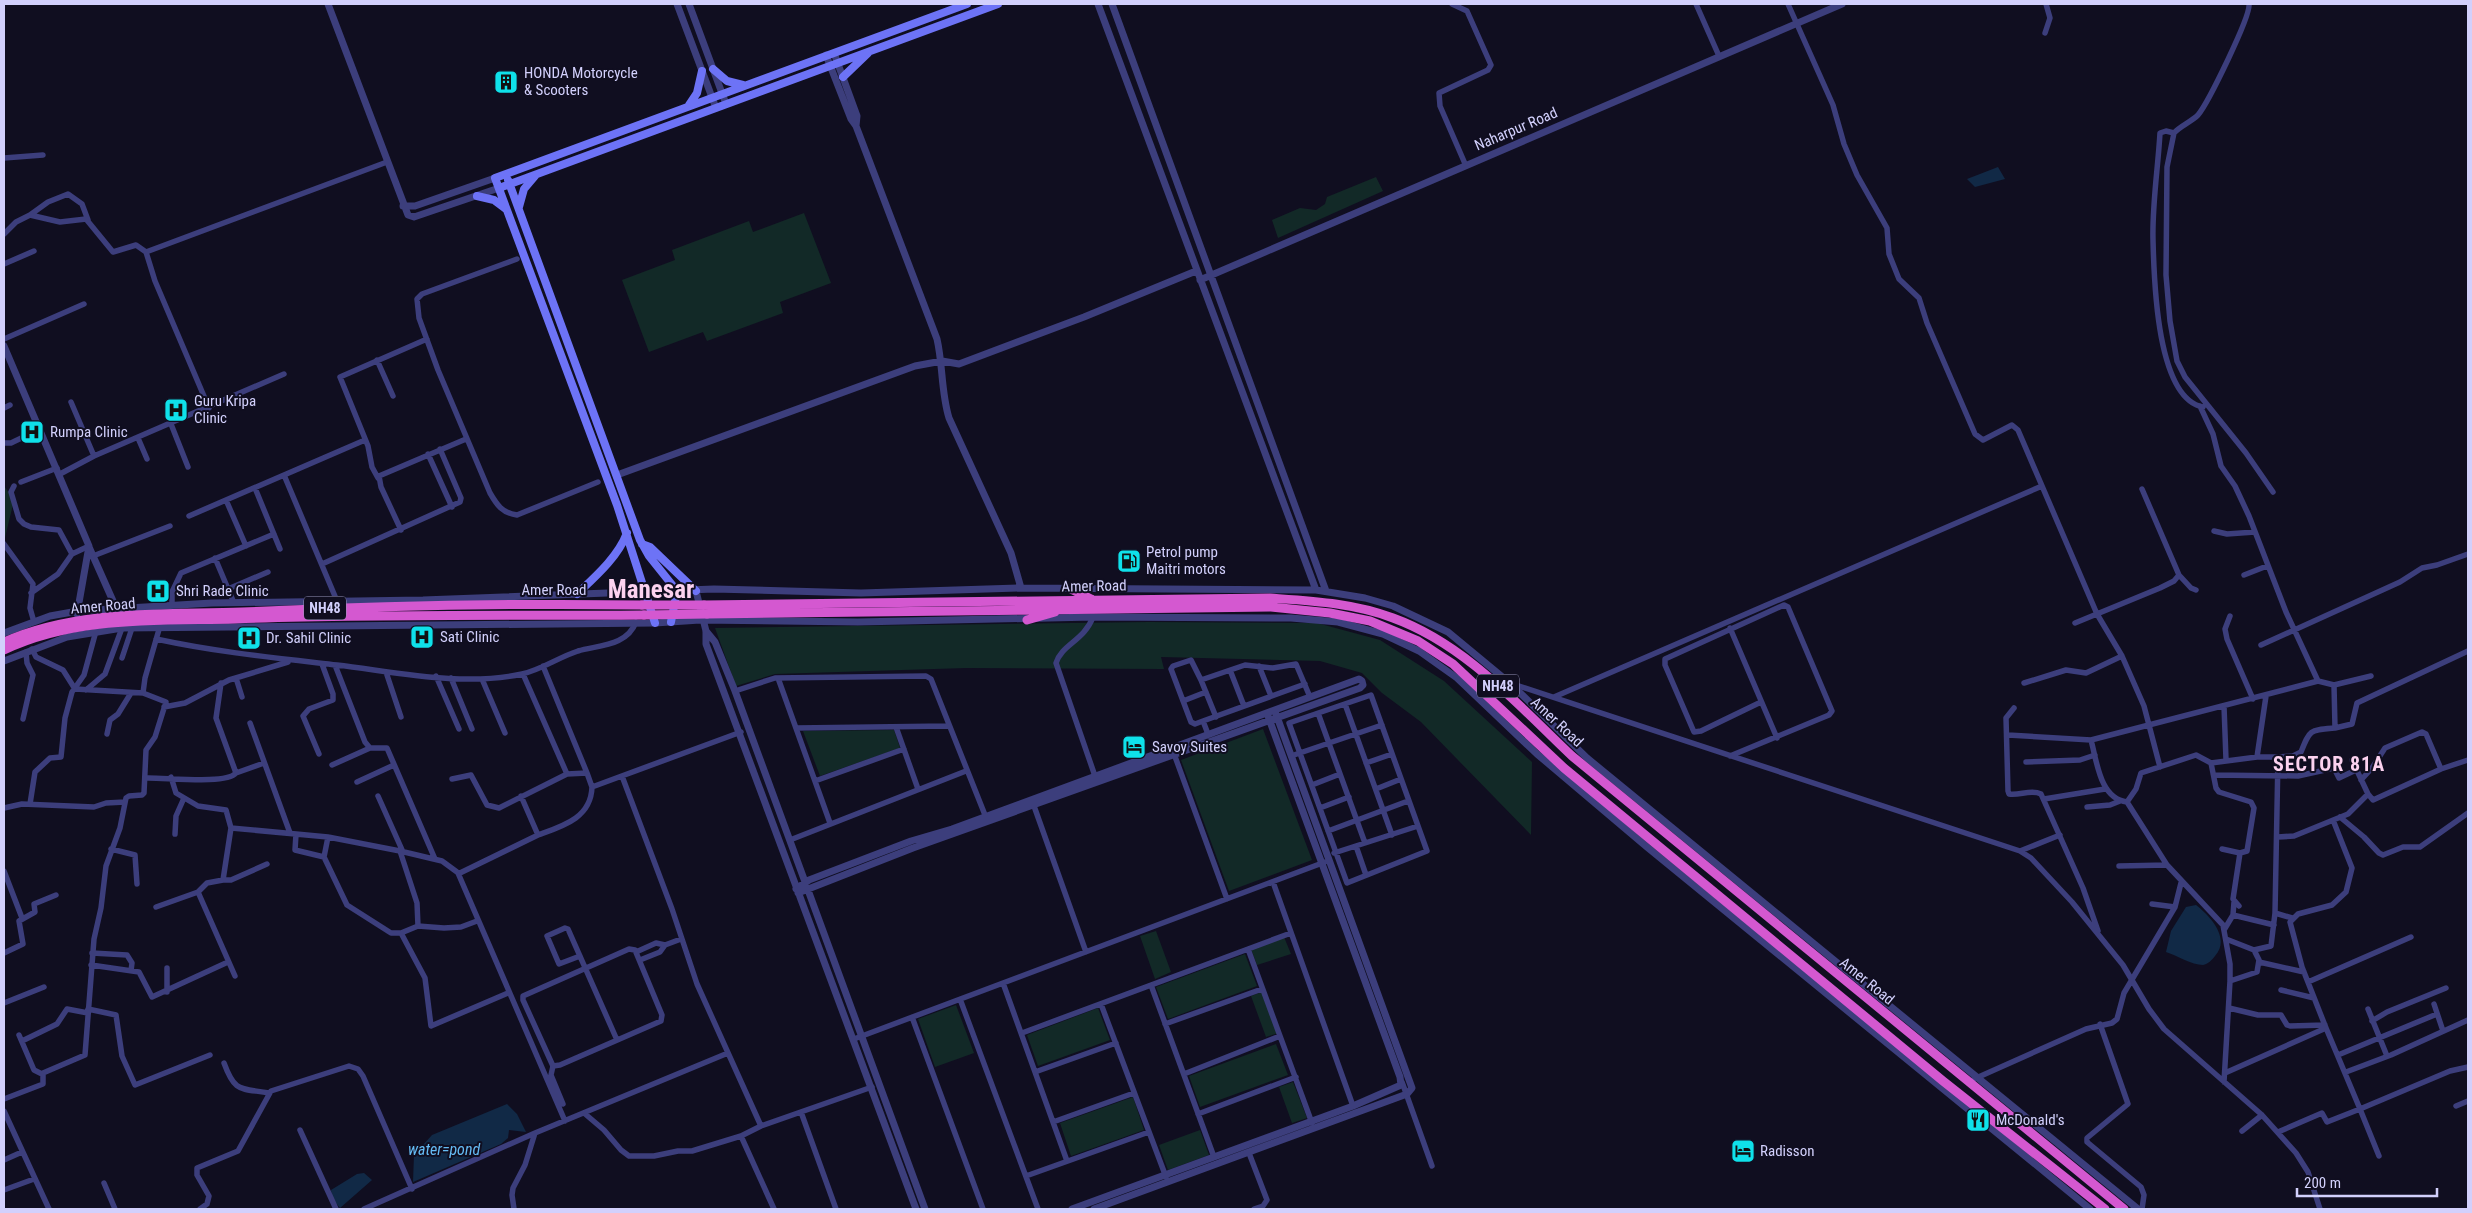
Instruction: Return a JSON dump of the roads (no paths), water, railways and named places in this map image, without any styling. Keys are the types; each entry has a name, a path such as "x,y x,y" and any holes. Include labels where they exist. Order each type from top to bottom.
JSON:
{"highway":[{"path":"1071,589 1094,600"},
{"name":"Amer Road","path":"4,650 19,643 76,627 430,617 644,615 1094,600 1270,598 1334,603 1368,610 1394,618 1430,635 1508,688 1525,712 1572,756 1633,802 1859,986 2124,1209"},
{"path":"411,605 423,600"},
{"name":"Amer Road","path":"4,642 77,616 117,612 411,605 642,605 705,613 1272,607 1330,613 1370,621 1418,641 1453,664 1531,743 1572,774 2013,1141 2069,1186 2105,1209"},
{"path":"1027,620 1064,609"},
{"path":"430,617 452,623"},
{"path":"19,643 27,651"},
{"path":"1525,712 1532,705"}],"main road":[{"path":"656,623 627,533 495,178 968,4"},
{"path":"499,188 998,4"},
{"path":"843,77 872,50"},
{"path":"713,69 733,84 748,84"},
{"path":"685,107 697,93 702,71"},
{"path":"506,174 642,544 678,591 671,622"},
{"path":"519,209 524,189 536,174"},
{"path":"477,196 494,200 507,211"},
{"path":"524,253 534,249"},
{"path":"577,594 621,546 627,533"},
{"path":"642,544 650,547 696,591"}],"street":[{"path":"328,4 408,215 414,217 499,188"},
{"path":"677,4 716,108"},
{"path":"689,4 726,104"},
{"path":"1098,4 1316,590"},
{"path":"1112,4 1326,591"},
{"path":"1452,4 1467,11 1491,65 1488,70 1439,92 1440,106 1466,166"},
{"path":"1696,4 1719,56"},
{"path":"1788,4 1833,105 1842,139 1854,168 1887,228 1889,254 1899,279 1919,298 1927,323 1974,434 1983,440 2010,426 2016,427 2097,614 2122,656 2144,706 2160,767"},
{"name":"Naharpur Road","path":"1200,280 1842,4"},
{"path":"2045,33 2050,18 2046,4"},
{"path":"2249,4 2248,14 2223,70 2198,115 2174,133 2167,167 2166,231 2170,321 2177,361 2185,377 2246,453 2273,492"},
{"path":"830,54 838,62 856,116 856,126"},
{"path":"830,54 830,66 851,119 856,126 937,339 942,361 943,399 949,418 1011,553 1021,588"},
{"path":"2174,133 2166,131 2160,133 2153,238 2157,297 2168,370 2191,402 2209,407"},
{"path":"4,158 44,155"},
{"path":"146,252 387,162"},
{"path":"403,206 415,206 495,178"},
{"path":"4,234 16,222 30,215 43,205 68,194 82,204 88,220 113,252 136,245 146,252 158,288 209,408"},
{"path":"30,215 60,222 88,220"},
{"path":"4,264 34,251"},
{"path":"517,260 422,294 417,299 416,308 427,339 466,439 498,506 510,514 517,514 539,507 598,482"},
{"path":"617,475 915,366 942,361 959,364 1084,317 1196,271"},
{"path":"4,339 84,304"},
{"path":"401,530 372,467 365,440 340,378 427,339"},
{"path":"4,346 59,471 117,612 172,605 234,602 423,600 646,591 861,592 1021,588 1255,588 1326,591 1365,598 1420,617 1448,632 1508,688 1532,705 1633,802"},
{"path":"377,360 392,396"},
{"path":"21,482 59,471 209,408 284,374"},
{"path":"71,402 94,456"},
{"path":"2200,406 2213,434 2221,466 2235,486 2294,631 2318,681"},
{"path":"171,424 188,467"},
{"path":"4,443 12,443 40,429"},
{"path":"138,438 147,459"},
{"path":"378,478 386,472 466,439"},
{"path":"189,516 365,440"},
{"path":"322,564 460,502 462,498 440,449"},
{"path":"428,454 452,507"},
{"path":"284,475 337,601"},
{"path":"14,486 11,492 19,519 31,527 59,530 72,554"},
{"path":"1554,697 2042,486"},
{"path":"255,488 280,549"},
{"path":"2142,489 2179,574 2191,588 2196,590"},
{"path":"226,500 246,546"},
{"path":"94,556 170,526"},
{"path":"2214,531 2227,534 2255,532"},
{"path":"172,605 172,592 178,576 188,569 274,534"},
{"path":"4,544 32,581 30,608 34,622"},
{"path":"31,593 58,574 72,554 89,546"},
{"path":"4,634 34,622 77,616 89,546"},
{"path":"2262,645 2400,582 2414,571 2468,554"},
{"path":"216,558 234,602"},
{"path":"2244,575 2267,566"},
{"path":"228,589 268,572"},
{"path":"2075,624 2160,588 2174,581 2179,574"},
{"path":"696,591 705,613 706,644 741,732 797,891 858,1037 925,1209"},
{"path":"1730,756 1829,715 1832,708 1786,605 1730,628 1665,659 1665,665 1694,732 1700,731 1761,702"},
{"path":"351,620 452,623 656,623 671,622 705,613 858,622 1027,620 1093,617 1307,618 1338,622 1370,630 1400,641 1436,662 1457,678 1531,743"},
{"path":"2230,616 2225,629 2227,639 2252,699"},
{"path":"1093,617 1088,630 1058,656 1056,663 1096,779"},
{"path":"156,639 222,652 290,662 451,678 482,679 523,674 574,652 614,643 631,633 636,622"},
{"path":"4,661 67,637 96,631 160,625 145,678 143,693"},
{"path":"86,690 105,674 122,628"},
{"path":"122,658 132,628"},
{"path":"1730,628 1777,738"},
{"path":"30,804 35,772 50,758 61,757 64,720 75,689 84,675 96,631"},
{"path":"706,631 715,642 735,691 807,886 858,1037 872,1087 916,1209"},
{"path":"27,651 63,670 70,677 75,689"},
{"path":"23,718 34,672 28,663 27,651"},
{"path":"2127,802 2136,790 2141,773 2196,755 2211,763 2257,757 2293,756 2301,752 2308,733 2312,730 2352,724 2356,703 2468,651"},
{"path":"2024,683 2066,670 2086,673 2122,656"},
{"path":"1216,716 1202,680 1191,660 1171,667 1191,722 1195,724 1306,684"},
{"path":"164,707 185,703 221,683 290,662"},
{"path":"319,754 303,716 305,712 330,701 333,697 322,664"},
{"path":"1202,680 1245,664 1273,668 1296,664 1310,697"},
{"path":"335,665 365,742 370,748"},
{"path":"458,873 574,820 585,810 592,799 592,787 543,666"},
{"path":"1260,666 1271,696"},
{"path":"1230,670 1244,706"},
{"path":"386,672 401,717"},
{"path":"523,674 567,774"},
{"path":"436,676 459,729"},
{"path":"735,691 778,678 926,676 930,680 985,815"},
{"path":"2008,735 2090,740 2318,681 2334,685 2371,676"},
{"path":"236,678 242,697"},
{"path":"451,678 472,728"},
{"path":"778,678 830,823"},
{"path":"482,679 505,733"},
{"path":"797,891 985,815 1096,779 1360,688 1363,685 1362,681 1359,679 1270,711 1208,734 1173,751"},
{"path":"221,683 216,718 236,773"},
{"path":"2334,685 2335,728"},
{"path":"1508,688 1554,697 2020,851 2040,868 2099,934 2133,979 2149,1009 2164,1029 2262,1115 2296,1153 2308,1172 2320,1209"},
{"path":"42,1074 85,1055 90,965 101,908 106,866 120,828 125,802 129,796 143,795 146,750 156,737 165,700 143,693 75,689"},
{"path":"107,734 109,722 118,714 131,692"},
{"path":"1183,701 1206,692"},
{"path":"1371,695 1426,848 1425,854 1346,882 1289,723 1345,704 1371,695"},
{"path":"2257,757 2266,696"},
{"path":"1345,704 1392,835"},
{"path":"2224,706 2226,760"},
{"path":"2014,708 2006,718 2009,794 2036,791 2044,799 2083,888 2099,934"},
{"path":"1270,711 1291,756 1432,1166"},
{"path":"1318,713 1365,843"},
{"path":"1094,1209 1407,1094 1412,1084 1273,718"},
{"path":"1204,721 1208,734"},
{"path":"250,723 264,763 293,833 296,851 318,854 324,857"},
{"path":"1291,756 1382,725"},
{"path":"796,728 948,726"},
{"path":"896,727 918,789"},
{"path":"592,787 741,732"},
{"path":"2360,780 2372,768 2385,748 2422,732 2426,734 2441,769"},
{"path":"2090,740 2105,788 2120,801"},
{"path":"332,765 370,748 387,748 436,859"},
{"path":"815,781 904,749"},
{"path":"1173,751 1227,899"},
{"path":"1366,763 1392,754"},
{"path":"2026,762 2080,760 2095,755"},
{"path":"2226,939 2254,950 2271,946 2275,913 2278,837 2278,757"},
{"path":"2352,760 2360,780 2373,800 2441,769 2468,760"},
{"path":"145,778 229,778 236,773 264,763"},
{"path":"2211,763 2220,792 2254,804 2247,852 2240,854 2222,849"},
{"path":"357,782 394,765"},
{"path":"2214,775 2298,776 2334,768 2339,778 2356,770"},
{"path":"790,840 966,771"},
{"path":"452,779 471,775 483,801 491,807 499,808 507,806 521,796 567,774 586,773"},
{"path":"1312,785 1340,774"},
{"path":"622,776 697,984 760,1126"},
{"path":"171,777 176,793 184,798 198,806 226,810 231,828 223,880"},
{"path":"807,886 1034,806 1096,779"},
{"path":"1376,789 1400,779"},
{"path":"2044,799 2105,788"},
{"path":"2278,837 2294,836 2348,814 2368,794"},
{"path":"378,796 402,852 417,903 418,926"},
{"path":"521,796 538,835"},
{"path":"1320,808 1349,797"},
{"path":"176,834 176,816 184,798"},
{"path":"1328,831 1408,801"},
{"path":"2087,807 2110,805 2120,801 2127,802 2167,865 2223,925 2230,981 2224,1082"},
{"path":"4,808 30,804 94,807 106,803 125,802"},
{"path":"1034,806 1086,952"},
{"path":"2340,817 2364,837 2379,853 2383,854 2403,847 2420,847 2468,813"},
{"path":"2333,820 2352,868 2346,892 2332,906 2298,914 2292,918 2290,929 2314,998 2379,1156"},
{"path":"858,1037 1272,882 1326,860 1336,853 1418,826"},
{"path":"231,828 328,837 436,859 446,863 458,873 508,993 565,1121"},
{"path":"2020,851 2060,835"},
{"path":"328,837 324,857 347,905 391,933 402,934 418,926 444,928 461,926 477,921"},
{"path":"1356,846 1366,875"},
{"path":"111,849 135,855 137,884"},
{"path":"2224,930 2233,915 2240,854"},
{"path":"156,907 198,892 207,883 231,880 267,864"},
{"path":"2119,866 2167,865"},
{"path":"4,871 22,918"},
{"path":"1272,882 1353,1106"},
{"path":"2138,1209 1973,1080 2100,1024 2112,1023 2117,1019 2124,993 2175,907 2181,882"},
{"path":"198,892 235,976"},
{"path":"4,953 23,944 24,940 18,924 22,918 35,912 34,904 56,894"},
{"path":"2234,902 2239,906"},
{"path":"2152,904 2175,907"},
{"path":"2275,913 2292,918"},
{"path":"2233,915 2274,925"},
{"path":"580,956 559,964 547,936 567,928 580,956 586,969 617,1040"},
{"path":"402,934 425,978 432,1026 508,993"},
{"path":"1022,1033 1291,934"},
{"path":"2308,982 2345,968 2411,937"},
{"path":"636,952 656,943 665,945 681,939"},
{"path":"640,960 660,952 665,945"},
{"path":"553,1066 560,1065 662,1019 634,949 630,949 527,993 522,998 553,1066 551,1075 564,1104"},
{"path":"1248,950 1314,1129"},
{"path":"2230,981 2257,972 2259,962 2254,950"},
{"path":"92,953 127,955 132,963 131,972"},
{"path":"90,965 141,973 151,997 167,992 228,962"},
{"path":"2259,962 2304,972"},
{"path":"167,968 167,992"},
{"path":"1004,983 1067,1161"},
{"path":"1151,985 1214,1157"},
{"path":"4,1003 44,986"},
{"path":"1165,1024 1262,988"},
{"path":"2372,1020 2446,988"},
{"path":"2281,990 2314,998"},
{"path":"960,999 1038,1209"},
{"path":"1101,1004 1168,1183"},
{"path":"2434,1004 2443,1031"},
{"path":"2229,1008 2258,1014 2281,1014 2287,1025 2290,1026 2326,1026"},
{"path":"22,1041 57,1024 67,1009 116,1015 122,1056 135,1085 210,1055"},
{"path":"2368,1009 2387,1056"},
{"path":"2338,1054 2437,1014"},
{"path":"912,1017 983,1209"},
{"path":"2346,1072 2468,1021"},
{"path":"2100,1024 2128,1104 2094,1130 2087,1138 2087,1142 2141,1187 2144,1195 2142,1209"},
{"path":"2225,1073 2326,1026"},
{"path":"20,1035 34,1070 42,1074"},
{"path":"1184,1074 1280,1036"},
{"path":"1035,1072 1116,1043"},
{"path":"364,1209 380,1206 412,1189 535,1133 728,1052"},
{"path":"224,1063 230,1080 236,1087 269,1093"},
{"path":"200,1209 207,1204 209,1196 196,1170 198,1166 238,1151 269,1093 275,1089 349,1066 358,1069 363,1076 412,1189"},
{"path":"2278,1132 2322,1113 2326,1122 2450,1072 2468,1068"},
{"path":"4,1099 43,1084 42,1074"},
{"path":"1198,1114 1296,1077"},
{"path":"1072,1209 1353,1106 1399,1088 1402,1082"},
{"path":"584,1113 604,1130 621,1150 629,1156 654,1156 678,1151 692,1151 741,1136 760,1126 872,1087"},
{"path":"1053,1122 1134,1093"},
{"path":"2456,1106 2468,1101"},
{"path":"4,1111 49,1209"},
{"path":"801,1112 836,1209"},
{"path":"2242,1131 2262,1115"},
{"path":"300,1130 336,1209"},
{"path":"1026,1176 1149,1132"},
{"path":"514,1209 513,1188 525,1165 535,1133"},
{"path":"741,1136 774,1209"},
{"path":"4,1160 22,1152"},
{"path":"1249,1153 1267,1200 1264,1206 1254,1209"},
{"path":"4,1190 34,1179"},
{"path":"104,1183 115,1209"},
{"path":"2069,1186 2090,1209"}],"water":[{"path":"1998,167 2005,179 1975,187 1967,179"},
{"path":"2196,905 2217,928 2221,942 2215,956 2210,962 2203,965 2189,962 2166,952 2171,931 2186,907"},
{"name":"water=pond","path":"507,1104 517,1114 526,1132 509,1130 508,1138 501,1144 413,1182 414,1155 432,1135"},
{"name":"water=pond","path":"364,1173 372,1180 340,1208 332,1198 331,1190 357,1174"}],"place":[{"name":"HONDA Motorcycle & Scooters","path":"506,82"},
{"name":"Guru Kripa Clinic","path":"176,410"},
{"name":"Rumpa Clinic","path":"32,432"},
{"name":"Petrol pump Maitri motors","path":"1129,561"},
{"name":"Shri Rade Clinic","path":"158,591"},
{"name":"Sati Clinic","path":"422,637"},
{"name":"Dr. Sahil Clinic","path":"249,638"},
{"name":"Savoy Suites","path":"1134,747"},
{"name":"McDonald's","path":"1978,1120"},
{"name":"Radisson","path":"1743,1151"}],"district":[{"name":"Manesar","path":"651,589"},
{"name":"SECTOR 81A","path":"2329,764"}]}
